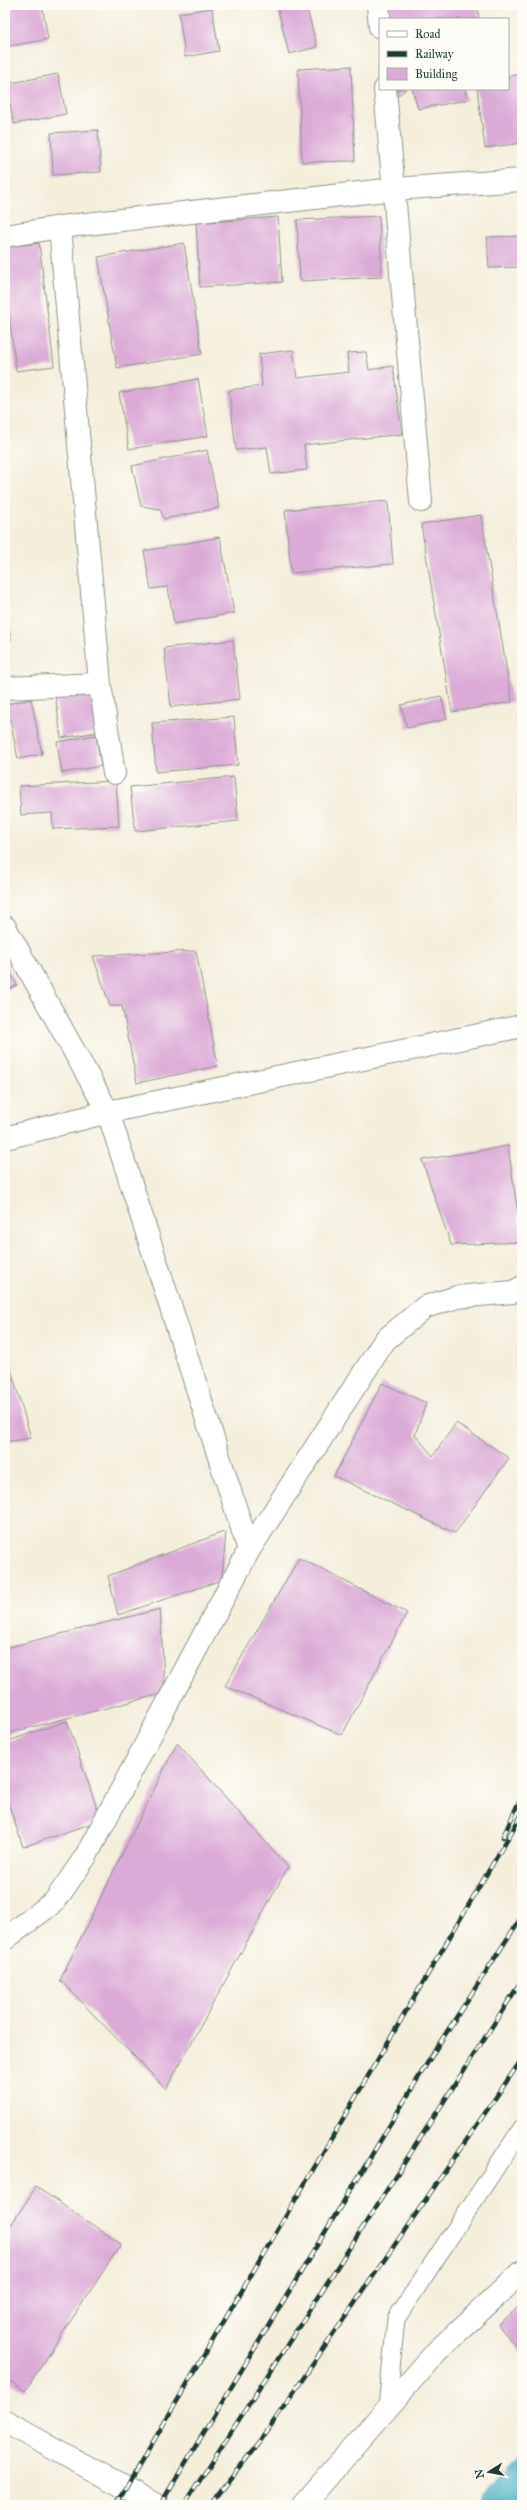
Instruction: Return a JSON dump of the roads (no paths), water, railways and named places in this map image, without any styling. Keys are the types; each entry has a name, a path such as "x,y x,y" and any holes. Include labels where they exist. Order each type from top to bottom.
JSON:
{"street":[{"path":"378,5 379,18"},
{"path":"385,90 421,501"},
{"path":"5,236 60,226 394,189 522,180"},
{"path":"60,226 100,684 114,772"},
{"path":"5,688 100,684"},
{"path":"5,927 108,1112 249,1550"},
{"path":"5,1138 108,1112 522,1026"},
{"path":"5,1939 55,1901 86,1856 249,1550 384,1340 425,1307 457,1297 513,1292 522,1288"},
{"path":"303,2505 436,2352 522,2272"},
{"path":"5,2422 157,2505"}],"lane":[{"path":"387,2408 396,2319 522,2128"}],"waterway":[{"path":"503,2505 522,2481"}],"railway":[{"path":"503,1837 522,1795"},
{"path":"116,2505 522,1814"},
{"path":"160,2505 437,2047 522,1916"},
{"path":"184,2505 522,1980"},
{"path":"210,2505 261,2440 522,2059"}]}
